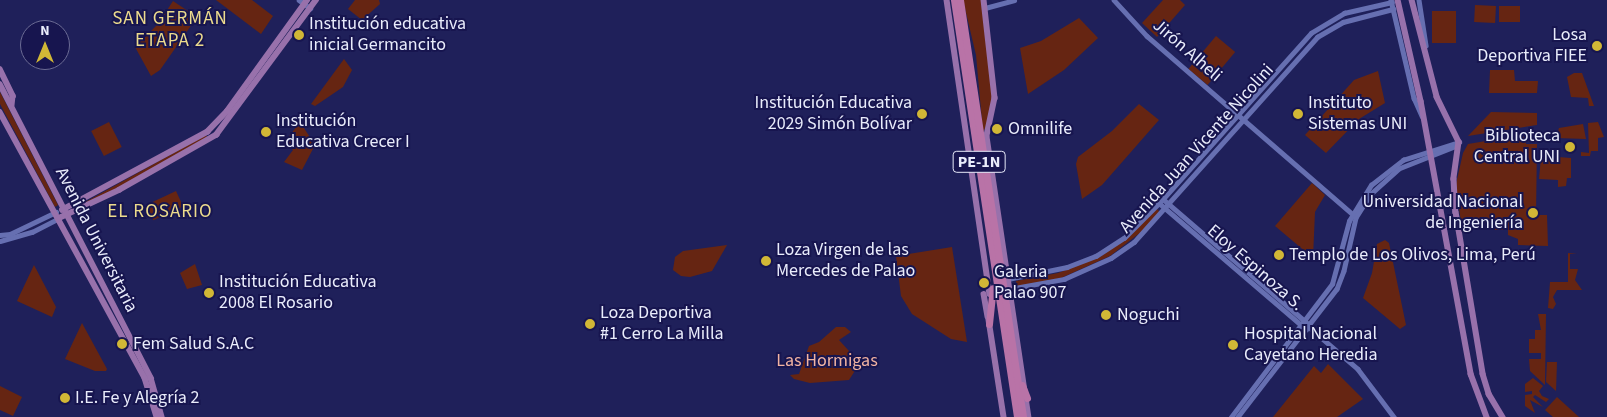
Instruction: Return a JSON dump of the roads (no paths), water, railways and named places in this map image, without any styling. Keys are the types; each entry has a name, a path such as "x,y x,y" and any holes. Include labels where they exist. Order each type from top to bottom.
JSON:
{"highway":[{"name":"PE-1N","path":"954,0 1017,417"},
{"name":"PE-1N","path":"960,0 1023,417"},
{"path":"989,322 992,260"},
{"path":"1001,271 1011,279"},
{"path":"1013,352 1016,326"},
{"path":"1016,371 1026,398"}],"main road":[{"path":"947,0 987,294 989,322 1004,417"},
{"path":"1412,0 1442,110 1459,154 1454,179 1456,212 1482,374 1492,400 1503,417"},
{"path":"1394,1 1430,153 1472,374 1487,417"},
{"path":"58,215 64,209 207,132 227,111 308,2"},
{"path":"58,215 67,216 212,138 232,116 308,2"},
{"path":"985,2 996,98 987,137 1013,288 1016,326 1029,417"},
{"name":"Avenida Universitaria","path":"0,69 14,96 12,105"},
{"path":"0,84 0,89"},
{"name":"Avenida Universitaria","path":"0,84 150,378 162,417"},
{"name":"Avenida Universitaria","path":"0,113 58,215 146,381 157,417"},
{"path":"207,132 212,138"}],"street":[{"path":"985,2 1014,0"},
{"name":"Jirón Alheli","path":"1114,0 1147,36 1356,218"},
{"path":"1418,0 1426,46"},
{"path":"1394,1 1394,9 1414,98 1422,116"},
{"name":"Avenida Juan Vicente Nicolini","path":"1011,279 1048,274 1096,256 1124,238 1163,199 1299,45 1322,25 1344,13 1394,1"},
{"name":"Avenida Juan Vicente Nicolini","path":"1013,288 1064,279 1111,258 1134,242 1166,209 1243,119 1317,37 1343,22 1394,9"},
{"path":"1232,417 1334,280 1352,214 1367,189 1386,171 1456,143"},
{"path":"1238,417 1309,327 1342,278 1356,218 1368,198 1387,178 1430,153"},
{"path":"1163,199 1305,320 1309,327"},
{"name":"Eloy Espinoza S.","path":"1159,203 1301,325 1309,327 1358,369 1394,417"},
{"path":"0,235 10,234 58,215"},
{"path":"0,241 32,232 58,215"},
{"path":"1214,251 1218,246"}],"place":[{"name":"Institución educativa inicial Germancito","path":"299,35"},
{"name":"Losa Deportiva FIEE","path":"1597,46"},
{"name":"Institución Educativa 2029 Simón Bolívar","path":"922,114"},
{"name":"Instituto Sistemas UNI","path":"1298,114"},
{"name":"Omnilife","path":"997,129"},
{"name":"Institución Educativa Crecer I","path":"266,132"},
{"name":"Biblioteca Central UNI","path":"1570,147"},
{"name":"Universidad Nacional de Ingeniería","path":"1533,213"},
{"name":"Templo de Los Olivos, Lima, Perú","path":"1279,255"},
{"name":"Loza Virgen de las Mercedes de Palao","path":"766,261"},
{"name":"Galeria Palao 907","path":"984,283"},
{"name":"Institución Educativa 2008 El Rosario","path":"209,293"},
{"name":"Noguchi","path":"1106,315"},
{"name":"Loza Deportiva #1 Cerro La Milla","path":"590,324"},
{"name":"Fem Salud S.A.C","path":"122,344"},
{"name":"Hospital Nacional Cayetano Heredia","path":"1233,345"},
{"name":"I.E. Fe y Alegría 2","path":"65,398"}],"district":[{"name":"SAN GERMÁN ETAPA 2","path":"170,30"},
{"name":"EL ROSARIO","path":"160,212"}],"park label":[{"name":"Las Hormigas","path":"827,361"}]}
